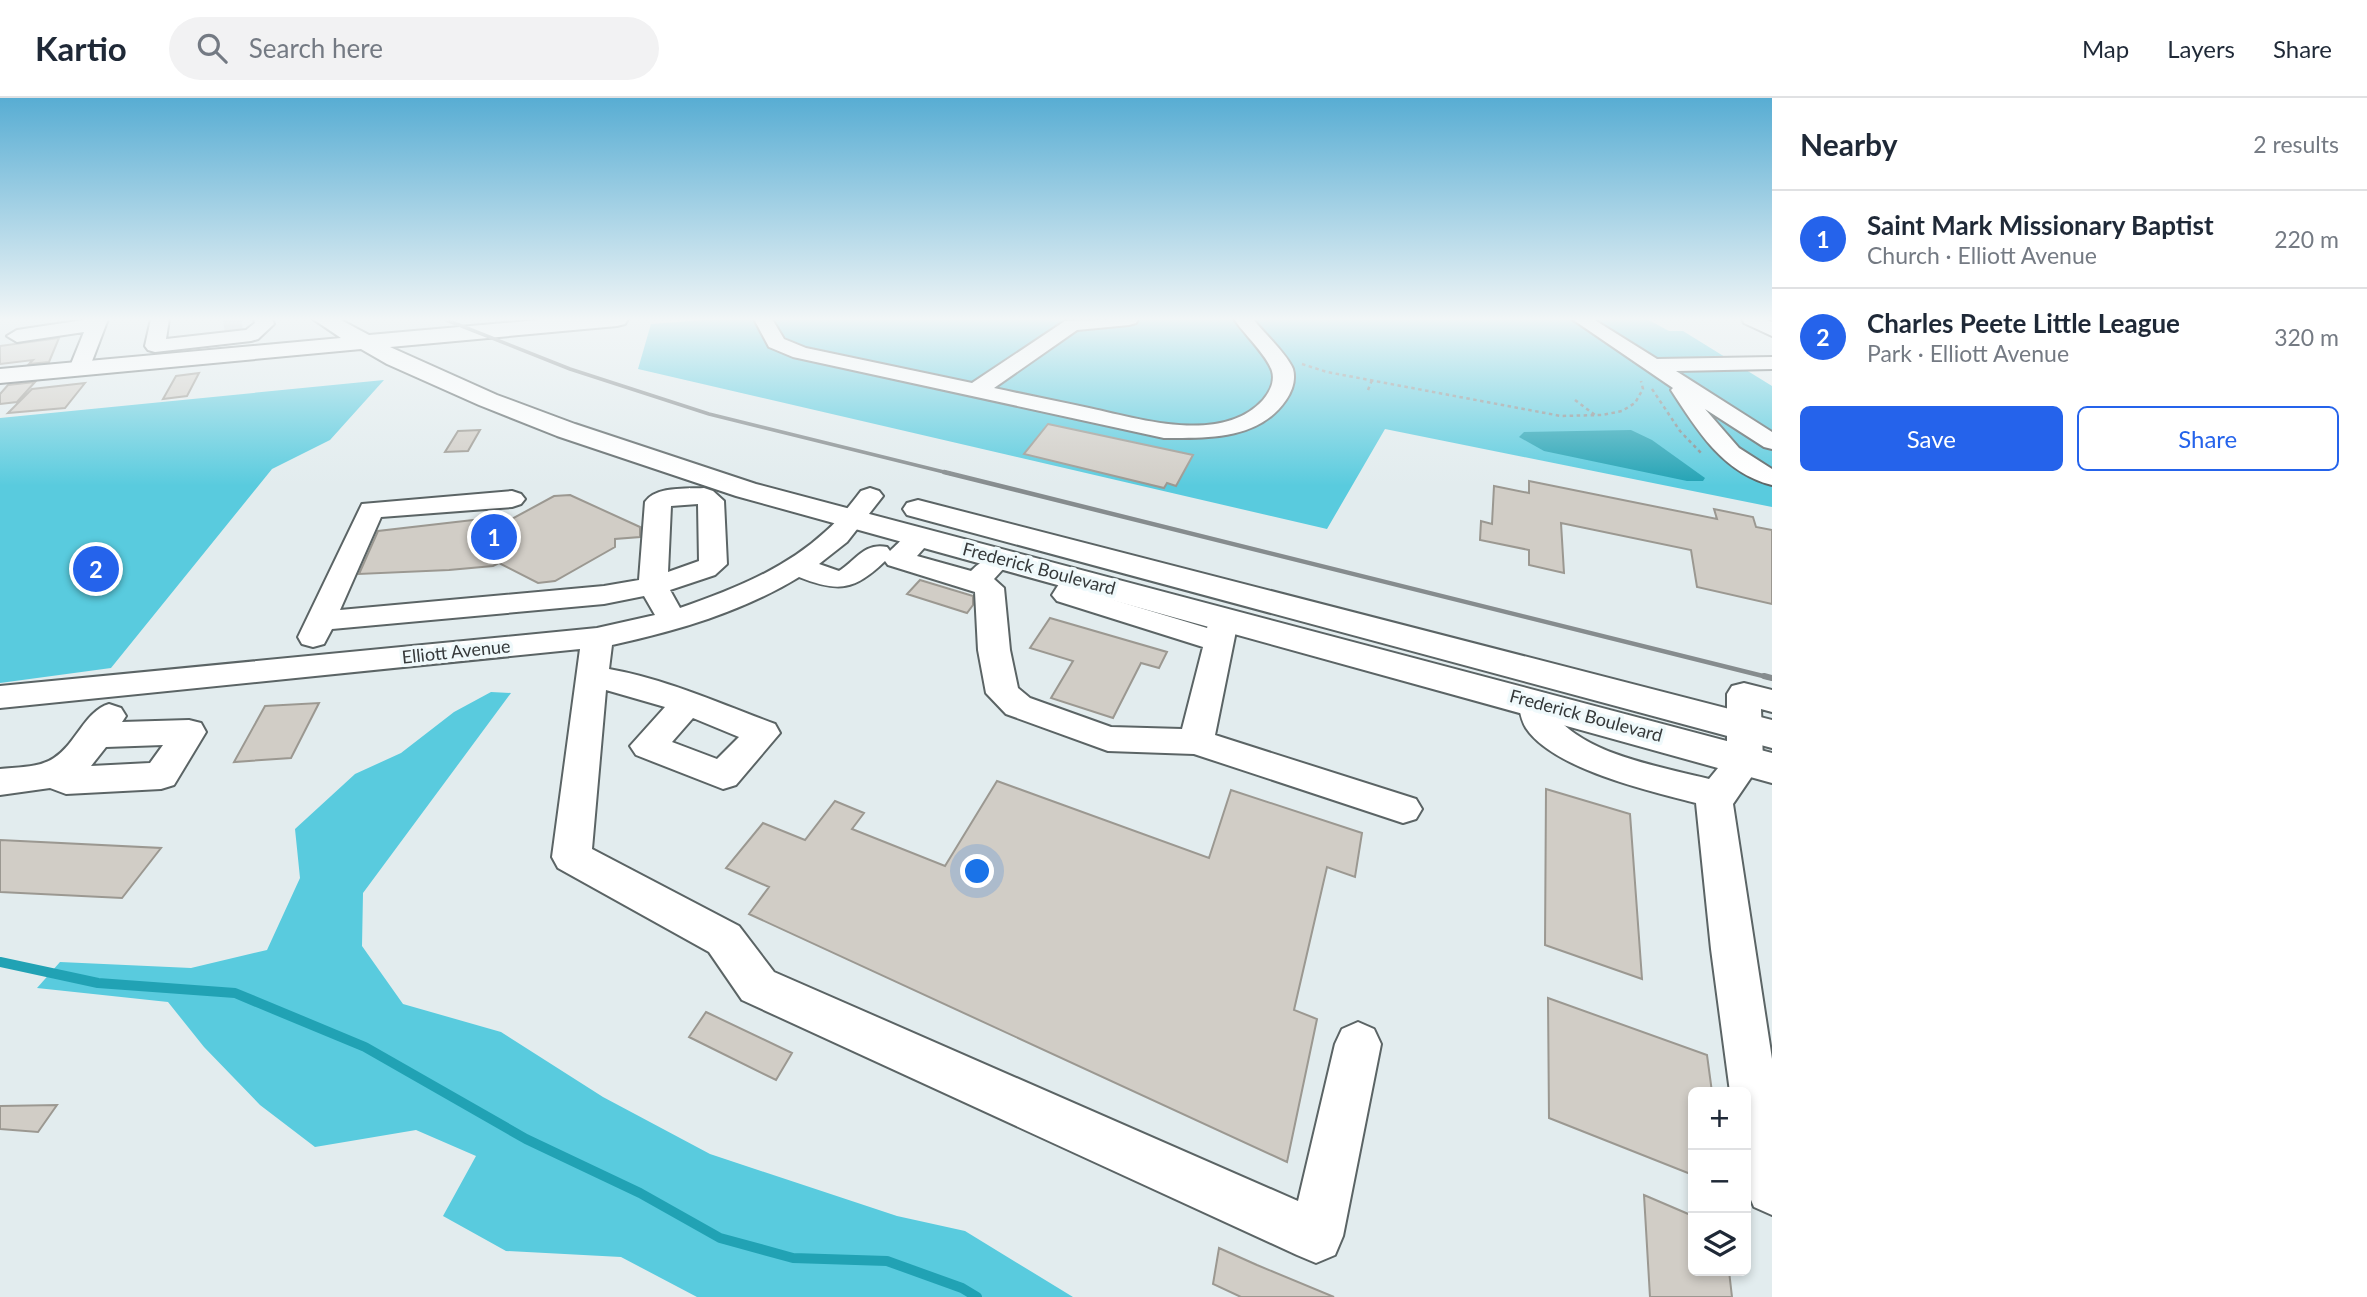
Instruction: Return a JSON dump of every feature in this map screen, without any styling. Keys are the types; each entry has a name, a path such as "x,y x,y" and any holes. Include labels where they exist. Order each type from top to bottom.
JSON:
{"main road":[{"name":"Frederick Boulevard","path":"438,375 463,390 566,430 746,489 1758,747"},
{"name":"Frederick Boulevard","path":"489,375 625,426 754,466 852,518 898,550 1000,558 1076,579 1222,630 1535,702 1758,747"}],"street":[{"path":"909,375 1164,431 1202,431 1240,426 1266,413 1282,391 1284,375"},
{"path":"977,390 999,375"},
{"path":"1656,375 1677,382 1772,442"},
{"path":"1677,382 1714,439 1728,452 1772,478"},
{"path":"1714,439 1772,448"},
{"path":"298,667 371,510 512,499"},
{"path":"852,518 898,550 989,588 995,650 1003,693 1018,706 1108,739 1196,742 1403,809"},
{"name":"Elliott Avenue","path":"0,697 298,667 594,657 774,580 852,518"},
{"path":"796,565 832,580 843,581 898,550"},
{"path":"976,581 1000,558"},
{"path":"320,621 604,595 653,586 673,621"},
{"path":"1196,742 1222,630"},
{"path":"594,657 626,681 687,704"},
{"path":"594,657 572,857 724,939 758,986 1316,1236 1358,1044"},
{"path":"0,782 31,780 58,773 82,756 130,684"},
{"path":"1772,701 1744,694 1758,747 1717,795 1714,804 1754,1098 1772,1189"},
{"path":"1535,702 1540,723 1576,750 1626,771 1717,795"},
{"path":"58,773 66,781 161,776 189,732 97,735"}],"path":[{"path":"1344,375 1546,413 1595,415 1634,406 1643,389 1644,375"},
{"path":"1368,390 1372,380"},
{"path":"1575,400 1595,415"}],"shaded area":[{"path":"664,375 1754,375 1772,386 1772,507 1385,429 1327,529"},
{"path":"384,380 330,440 272,469 111,668 0,683 0,418"},
{"path":"1631,430 1652,440 1705,478 1703,481 1687,481 1544,451 1519,437 1524,432"},
{"path":"491,692 511,693 363,893 362,946 403,1004 501,1032 603,1097 710,1154 897,1216 965,1231 1073,1297 697,1297 621,1257 506,1251 443,1216 476,1156 416,1130 315,1147 260,1105 204,1047 168,1002 37,988 60,962 191,968 267,950 300,878 295,829 355,774 401,753 454,712"}],"building":[{"path":"198,375 187,396 163,399 176,376"},
{"path":"35,382 17,402 0,404 0,394 8,385"},
{"path":"85,383 65,408 8,413 32,389"},
{"path":"1048,424 1193,455 1176,486 1167,483 1164,488 1024,454"},
{"path":"480,430 468,451 445,452 458,431"},
{"path":"1529,481 1717,519 1714,509 1753,517 1756,527 1772,530 1772,604 1697,587 1691,550 1561,523 1564,573 1529,565 1529,550 1480,540 1481,521 1492,524 1494,486 1529,493"},
{"path":"570,495 640,527 640,537 615,539 615,547 555,581 538,583 499,563 493,566 449,570 359,574 378,531 473,520 510,520 554,496"},
{"path":"920,580 973,596 973,605 967,613 907,594"},
{"path":"1050,618 1167,652 1159,668 1141,663 1113,718 1051,698 1073,661 1030,648"},
{"path":"319,703 291,758 234,762 265,706"},
{"path":"997,781 1209,858 1231,790 1362,833 1355,877 1327,867 1294,1010 1317,1019 1287,1162 749,914 769,887 726,868 763,823 805,840 835,801 864,813 852,829 945,866"},
{"path":"1546,789 1630,814 1642,979 1545,945"},
{"path":"0,840 161,848 122,898 0,892"},
{"path":"1548,998 1707,1055 1711,1087 1688,1087 1688,1173 1549,1118"},
{"path":"706,1012 792,1053 776,1080 689,1037"},
{"path":"57,1105 38,1132 0,1129 0,1106"},
{"path":"1644,1195 1688,1214 1688,1276 1730,1276 1732,1297 1650,1297"},
{"path":"1219,1248 1334,1297 1241,1297 1213,1284"}],"waterway":[{"path":"0,962 98,983 235,993 365,1047 526,1139 640,1193 720,1238 793,1258 887,1261 962,1288 977,1297"}],"railway":[{"path":"588,375 709,414 952,474"},
{"path":"944,472 1771,678"},
{"path":"1764,676 1772,678"}],"place":[{"name":"Saint Mark Missionary Baptist","path":"494,537"},
{"name":"Charles Peete Little League","path":"96,569"}]}
